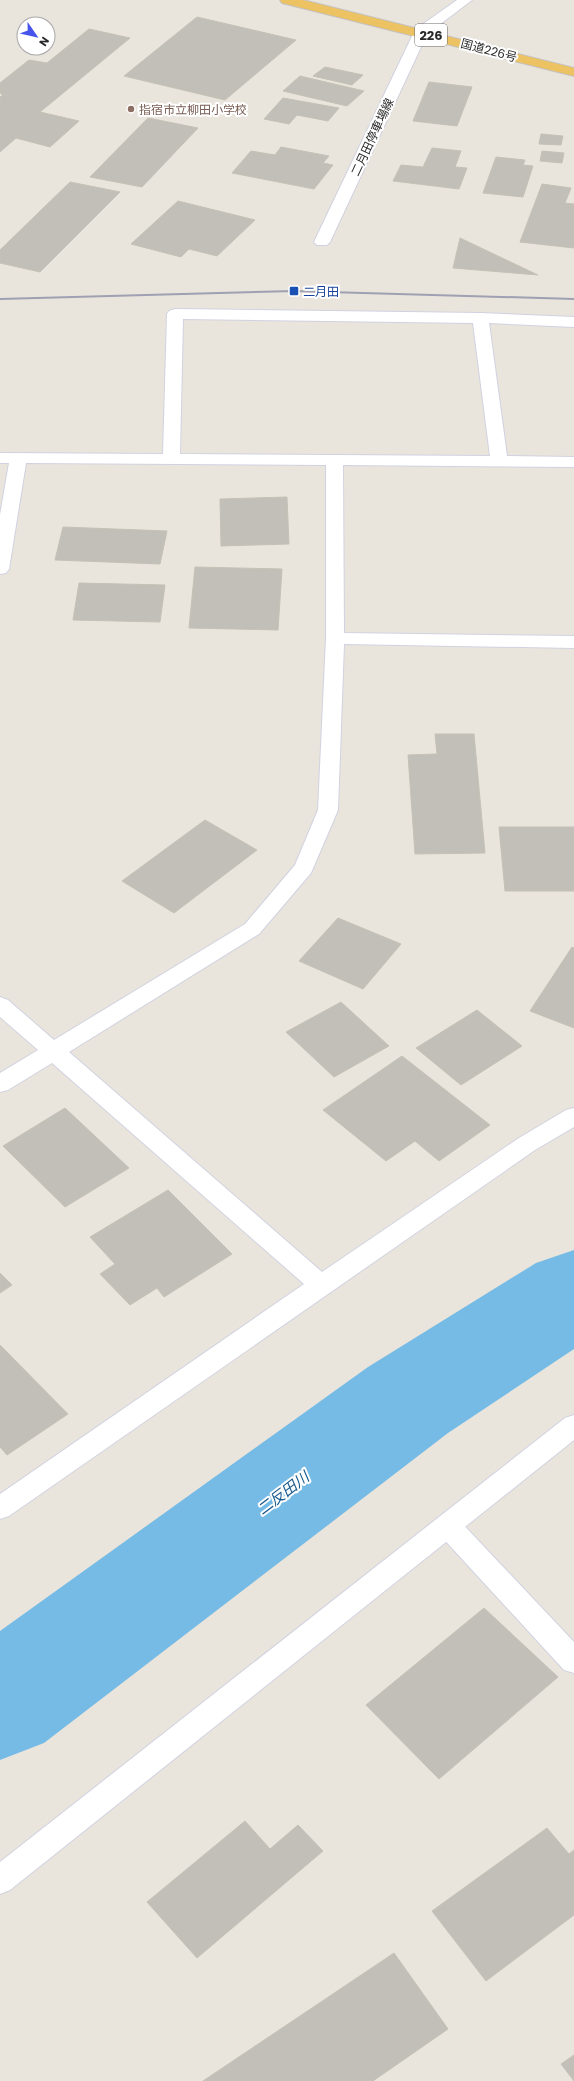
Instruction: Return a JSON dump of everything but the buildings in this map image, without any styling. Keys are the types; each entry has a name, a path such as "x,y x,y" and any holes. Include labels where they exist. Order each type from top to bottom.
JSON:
{"highway":[{"name":"国道226号","path":"286,0 421,32 574,72"}],"street":[{"path":"421,32 465,0"},
{"name":"二月田停車場線","path":"322,242 421,32"},
{"path":"171,459 175,314 480,318 574,322"},
{"path":"480,318 500,461"},
{"path":"0,458 334,459 574,462"},
{"path":"0,570 18,458"},
{"path":"0,1084 252,929 304,868 328,810 335,638 334,459"},
{"path":"335,638 574,642"},
{"path":"0,1005 321,1285"},
{"path":"0,1508 527,1144 574,1116"},
{"path":"0,1880 574,1425"},
{"path":"448,1526 574,1661"}],"waterway":[{"name":"二反田川","path":"0,1703 408,1400 574,1293"}],"railway":[{"path":"0,299 294,291 574,299"}],"place":[{"name":"指宿市立柳田小学校","path":"131,109"},
{"name":"二月田","path":"294,291"}]}
